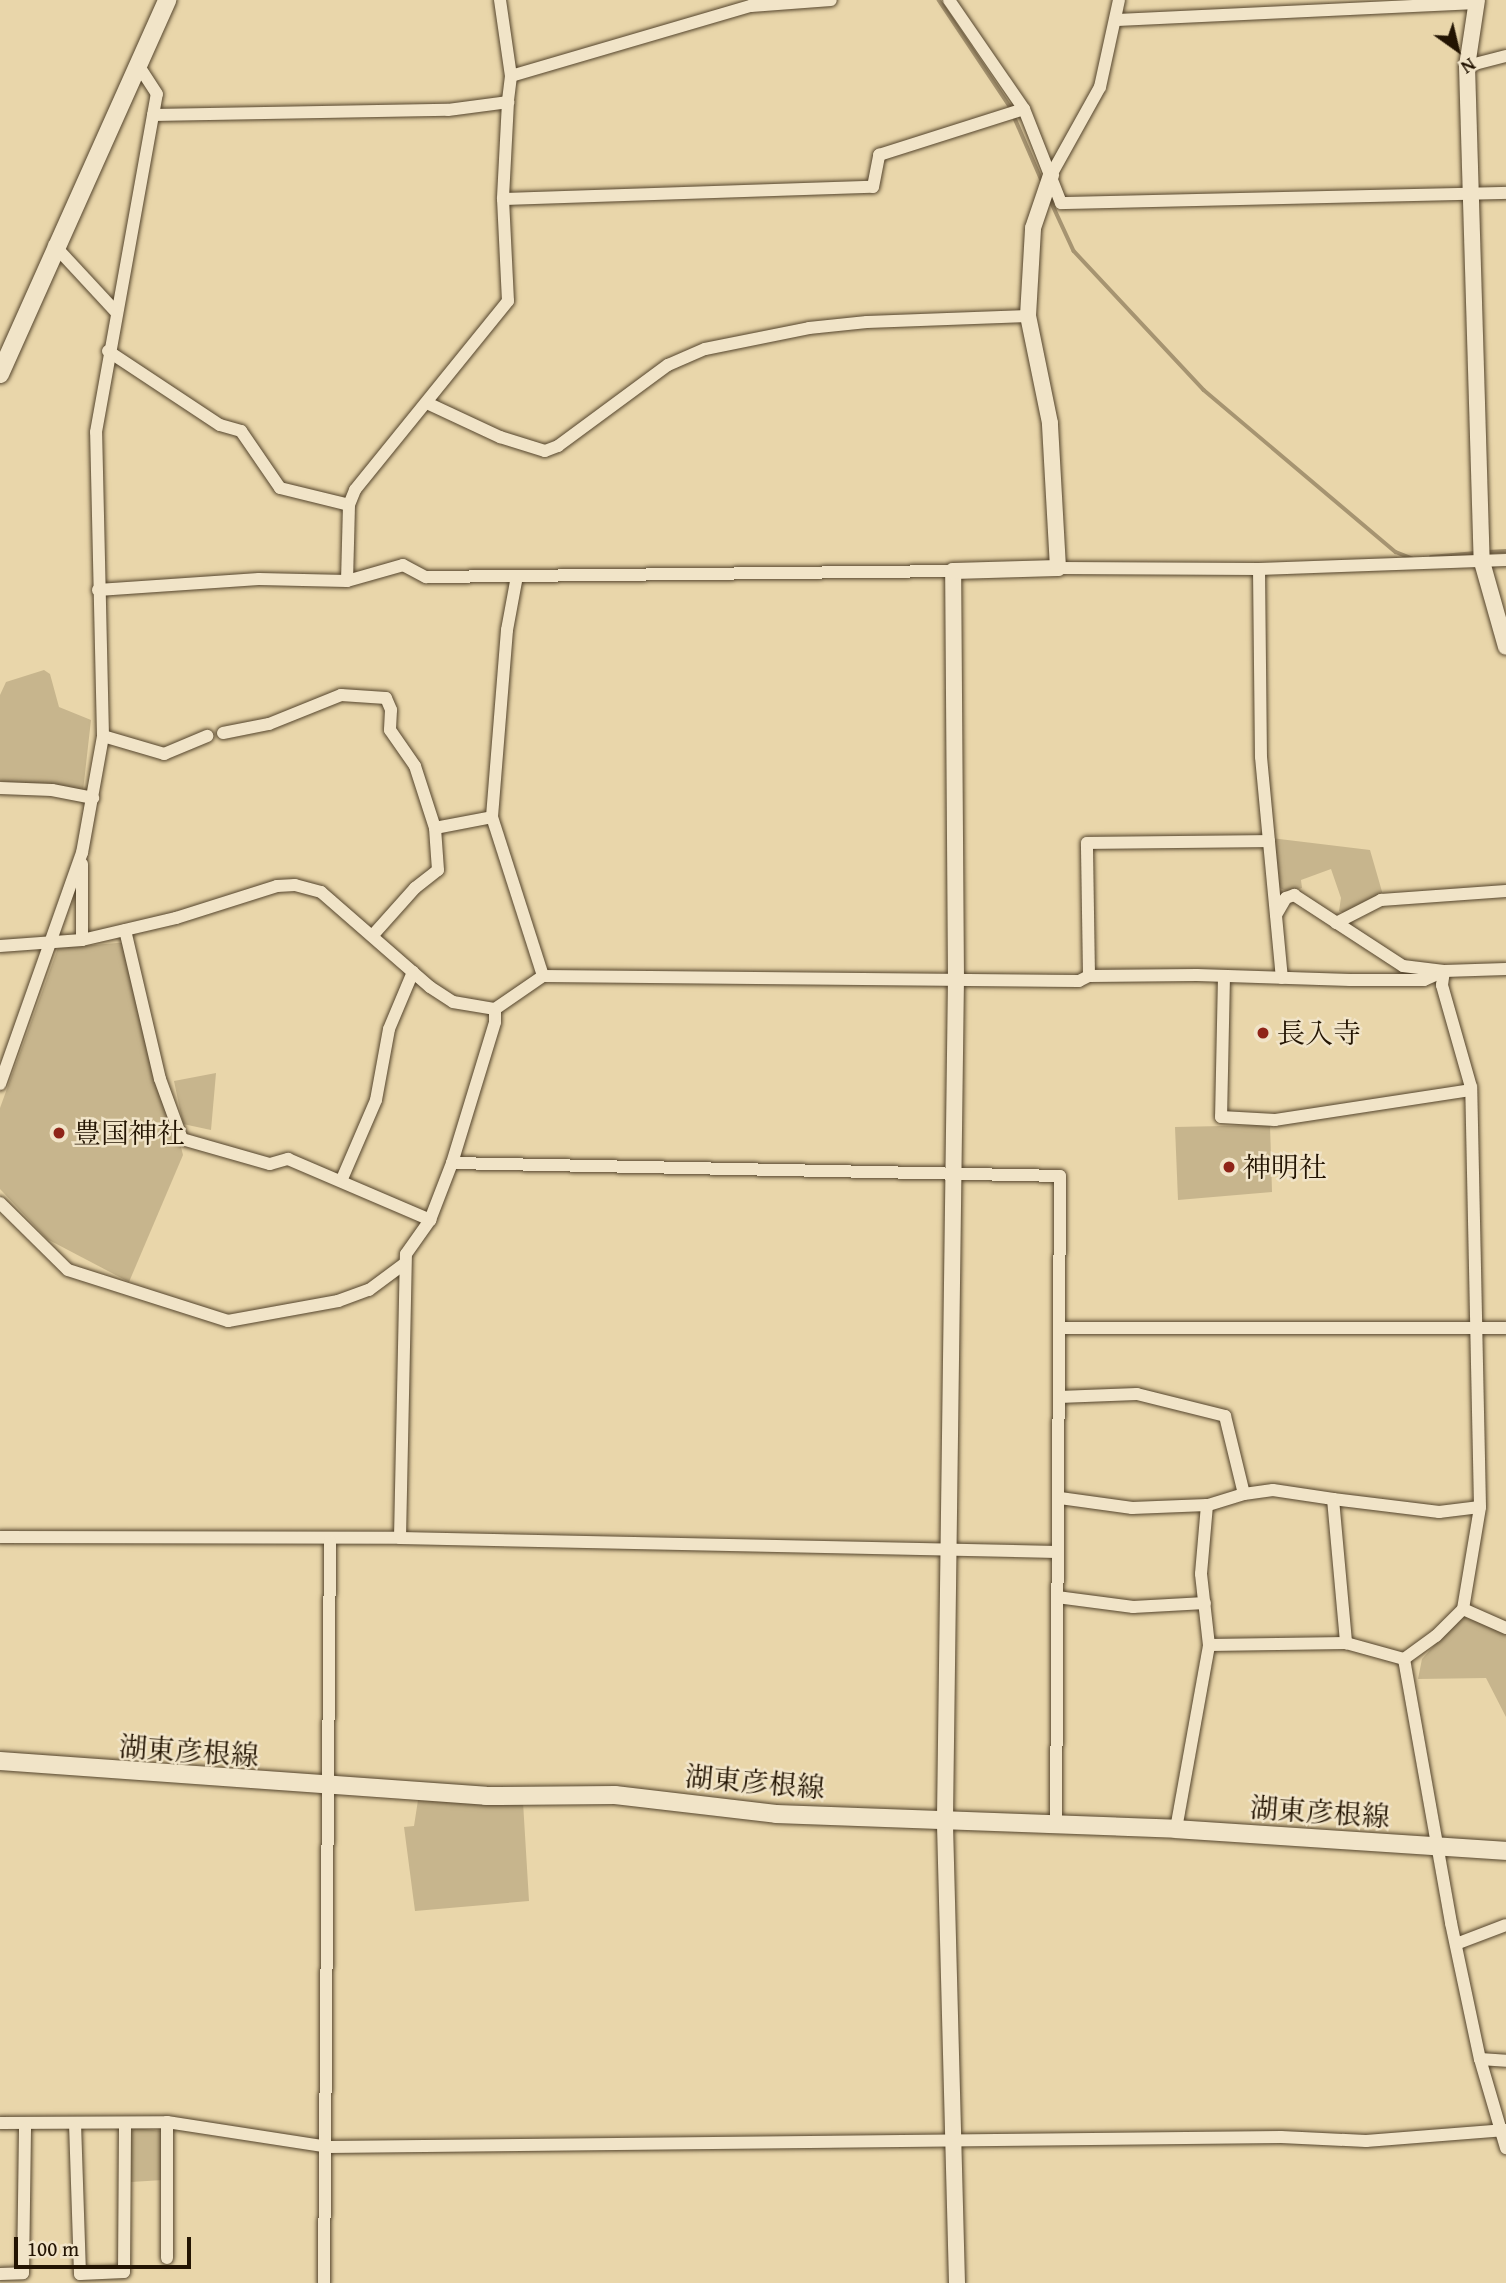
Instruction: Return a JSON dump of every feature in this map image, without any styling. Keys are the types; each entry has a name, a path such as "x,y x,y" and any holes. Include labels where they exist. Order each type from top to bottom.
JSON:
{"main road":[{"path":"0,374 54,245 140,68 167,0"},
{"name":"湖東彦根線","path":"0,1761 326,1787 486,1796 615,1795 776,1814 945,1818 1056,1826 1176,1829 1506,1850"}],"street":[{"path":"347,581 349,505 355,490 508,301 503,199 510,76 500,0"},
{"path":"510,76 751,6 831,0"},
{"path":"949,0 1017,111 1051,175 1061,203 1506,192"},
{"path":"1058,568 1050,423 1028,316 1028,267 1043,198 1051,175 1100,87 1118,20 1119,0"},
{"path":"1118,20 1477,1 1467,66 1481,542 1482,562 1506,647"},
{"path":"1467,66 1506,56"},
{"path":"0,1084 82,853 103,736 96,432 108,351 157,94 140,68"},
{"path":"153,115 448,110 508,102"},
{"path":"503,199 873,187 878,155 1017,111"},
{"path":"54,245 116,312"},
{"path":"427,403 500,437 545,451 558,446 668,365 736,341 867,321 1028,316"},
{"path":"108,351 220,425 242,431 280,488 349,505"},
{"path":"99,590 259,579 347,581 403,565 426,578 1058,568 1259,569 1506,560"},
{"path":"1259,569 1261,757 1282,978"},
{"path":"953,571 956,981 945,1818 957,2283"},
{"path":"517,576 507,630 492,817 543,976"},
{"path":"223,733 269,724 341,695 386,698 391,710 390,730 415,766 435,828 438,870 415,888 373,935"},
{"path":"103,736 164,754 207,736"},
{"path":"0,788 52,790 93,798"},
{"path":"435,828 492,817"},
{"path":"1089,976 1087,843 1269,841"},
{"path":"82,853 82,940"},
{"path":"0,946 82,940 277,886 295,885 321,892 413,972 453,1002 495,1009 543,976 956,981 1079,981 1089,976 1424,980 1444,971"},
{"path":"1336,923 1381,900 1506,891"},
{"path":"1276,915 1286,898 1294,895 1403,967 1444,971 1506,969"},
{"path":"125,930 160,1079 182,1139 271,1164 288,1159 342,1179 430,1220"},
{"path":"1404,1659 1436,1636 1463,1609 1480,1507 1471,1090 1442,985 1444,971"},
{"path":"342,1179 376,1100 389,1029 413,972"},
{"path":"1224,976 1221,1117 1275,1120 1471,1090"},
{"path":"0,1203 68,1270 228,1321 338,1301 369,1290 404,1264 430,1220 452,1163 495,1022 495,1009"},
{"path":"452,1163 1060,1176 1056,1826"},
{"path":"400,1538 404,1264"},
{"path":"1060,1328 1506,1328"},
{"path":"1059,1397 1137,1394 1225,1416 1244,1494"},
{"path":"1060,1498 1132,1508 1207,1505 1244,1494 1273,1490 1439,1512 1480,1507"},
{"path":"1333,1499 1346,1643"},
{"path":"1176,1829 1209,1644 1201,1574 1207,1505"},
{"path":"0,1537 330,1541 400,1538 1057,1552"},
{"path":"324,2283 328,2147 326,1787 330,1541"},
{"path":"1057,1597 1133,1607 1205,1603"},
{"path":"1463,1609 1506,1628"},
{"path":"1209,1644 1346,1643 1404,1659"},
{"path":"1404,1659 1455,1944 1480,2059 1504,2130 1506,2148"},
{"path":"1455,1944 1506,1923"},
{"path":"1480,2059 1506,2061"},
{"path":"0,2123 167,2123 328,2147 1281,2137 1366,2141 1504,2130"},
{"path":"0,2274 23,2273 25,2123"},
{"path":"75,2123 80,2274 124,2272 125,2123"},
{"path":"167,2123 167,2258"}],"shaded area":[{"path":"44,670 50,674 59,707 91,720 83,791 0,781 0,695 6,682"},
{"path":"1271,838 1370,850 1383,895 1346,914 1339,911 1341,898 1331,869 1301,880 1302,888 1288,892 1276,886"},
{"path":"129,942 183,1155 129,1282 47,1239 0,1189 0,1108 58,948"},
{"path":"216,1073 211,1130 183,1124 174,1081"},
{"path":"1270,1125 1272,1192 1178,1200 1175,1127"},
{"path":"1464,1612 1506,1632 1506,1717 1486,1678 1418,1679 1422,1659"},
{"path":"418,1800 523,1802 529,1901 415,1911 404,1827 414,1826"},
{"path":"135,2128 162,2131 163,2180 131,2182 130,2133"}],"waterway":[{"path":"939,0 1011,108"},
{"path":"1014,116 1043,183"},
{"path":"1050,199 1074,251 1204,390 1396,552 1413,559"},
{"path":"1487,552 1506,551"},
{"path":"1431,557 1476,553"}],"place":[{"name":"長入寺","path":"1263,1033"},
{"name":"豊国神社","path":"59,1133"},
{"name":"神明社","path":"1229,1167"}]}
